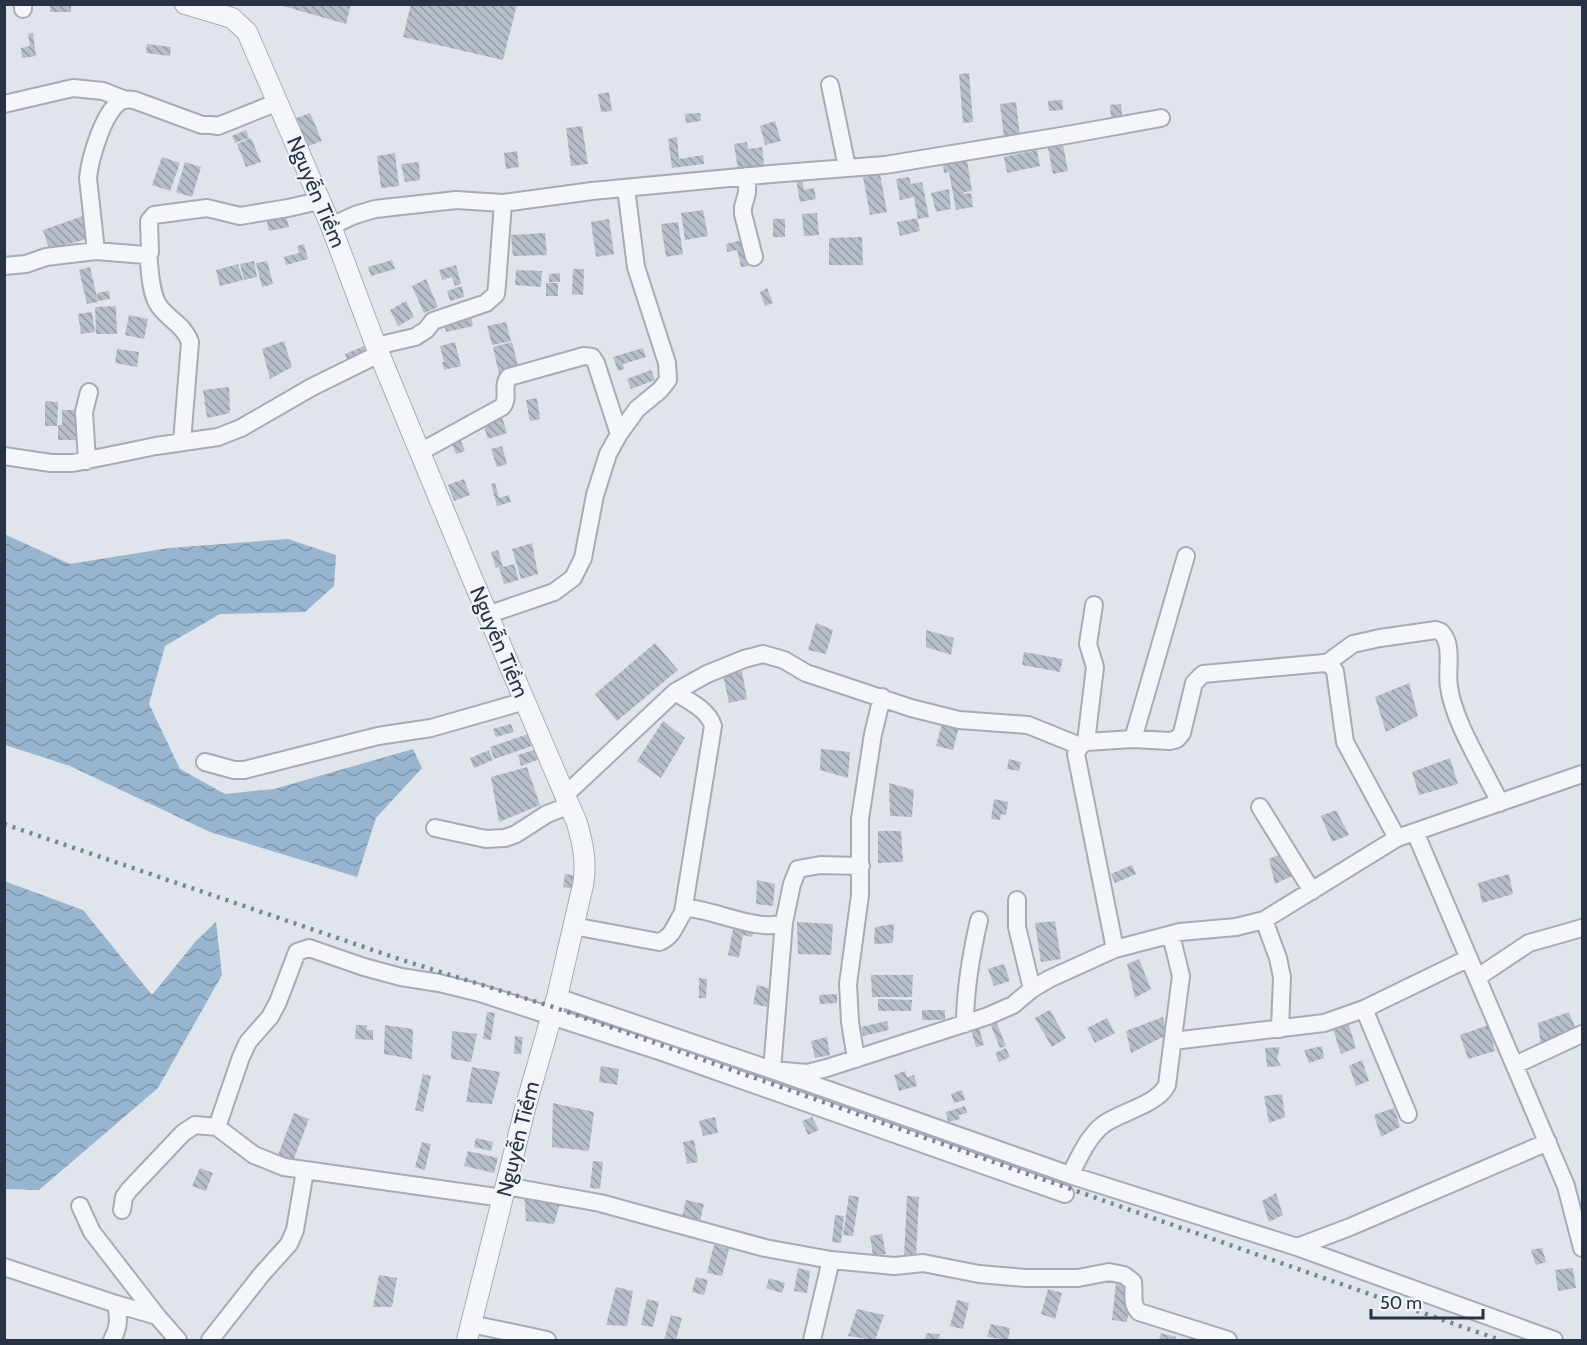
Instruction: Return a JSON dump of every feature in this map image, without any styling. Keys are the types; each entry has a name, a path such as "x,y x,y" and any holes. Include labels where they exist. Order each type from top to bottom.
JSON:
{"street":[{"name":"Nguyễn Tiềm","path":"185,4 232,18 244,27 279,102 318,201 331,226 377,350 487,615 577,823 585,855 583,885 557,997 469,1333"},
{"path":"831,85 847,167"},
{"path":"4,104 74,88 134,100 202,125 218,126 279,102"},
{"path":"96,251 89,170 95,146 111,110 123,99"},
{"path":"331,226 375,209 456,200 503,203 626,188 917,161 1161,118"},
{"path":"747,176 743,214 754,257"},
{"path":"487,615 554,592 573,578 583,558 599,478 608,454 637,409 665,385 669,375 636,267 626,188"},
{"path":"182,442 190,342 184,329 160,308 156,301 148,254 149,221 154,214 207,208 240,216 318,201"},
{"path":"4,456 51,463 87,461 234,432 377,350 415,337 426,330 433,321 493,299 498,285 503,203"},
{"path":"4,267 26,264 46,257 96,251 148,254"},
{"path":"420,452 502,407 506,399 506,381 509,377 584,356 592,357 596,363 619,434"},
{"path":"87,461 84,412 89,392"},
{"path":"1133,739 1186,556"},
{"path":"1094,605 1088,644 1095,667 1083,744 1076,757 1115,949"},
{"path":"435,828 486,839 505,838 516,834 566,801 675,692 707,674 763,654 784,660 806,673 911,708 958,720 1028,725 1083,744 1133,739 1170,741 1182,733 1194,682 1203,674 1327,663 1353,644 1436,630 1441,632 1448,642 1449,687 1457,717 1500,803"},
{"path":"1327,663 1335,671 1346,742 1397,838"},
{"path":"675,692 703,710 713,726 683,912"},
{"path":"856,1059 850,1023 848,984 855,942 861,866 860,819 873,734 882,697"},
{"path":"205,762 224,768 244,770 378,736 431,728 525,701"},
{"path":"772,1070 807,1073 965,1024 1013,1005 1032,989 1049,979 1115,949 1171,934 1236,927 1264,920 1397,838 1582,774"},
{"path":"1260,807 1312,891"},
{"path":"1415,832 1566,1186 1582,1248"},
{"path":"772,1070 784,922 798,868 861,866"},
{"path":"1017,900 1017,927 1032,989"},
{"path":"573,926 659,942 669,937 687,908 764,925 778,925 784,922"},
{"path":"965,1024 965,994 979,920"},
{"path":"1264,920 1278,958 1282,977 1280,1029"},
{"path":"1478,977 1529,943 1582,927"},
{"path":"1070,1175 1084,1148 1102,1125 1164,1091 1167,1085 1181,976 1171,934"},
{"path":"217,1127 248,1042 270,1017 297,952 309,948 401,977 439,982 480,993 665,1053 1065,1194"},
{"path":"1173,1041 1324,1023 1364,1009 1469,958"},
{"path":"557,997 1070,1175 1297,1247 1554,1341"},
{"path":"1364,1009 1408,1114"},
{"path":"1515,1065 1582,1034"},
{"path":"122,1210 124,1197 129,1190 183,1133 195,1125 217,1127 254,1155 284,1167 600,1203 765,1248 831,1260 894,1266 923,1263 979,1274 1015,1278 1067,1279 1102,1273 1124,1275 1133,1282 1133,1302 1139,1312 1228,1341"},
{"path":"1297,1247 1350,1227 1548,1142"},
{"path":"210,1341 288,1244 295,1230 305,1171"},
{"path":"1566,1186 1582,1179"},
{"path":"80,1206 92,1232 178,1341"},
{"path":"812,1341 831,1260"},
{"path":"4,1267 157,1316"},
{"path":"112,1341 118,1326 116,1304"},
{"path":"469,1333 546,1341"}],"water":[{"path":"4,534 70,564 169,548 288,539 336,555 334,586 305,612 220,614 165,646 149,704 180,769 225,794 274,789 413,749 422,768 376,818 357,877 210,832 70,766 5,745"},
{"path":"4,881 83,910 152,995 196,941 216,922 222,975 158,1088 39,1190 5,1189"}],"building":[{"path":"50,4 71,4 71,12 50,12"},
{"path":"276,4 351,4 346,24"},
{"path":"411,4 517,4 503,60 403,37"},
{"path":"33,33 36,56 22,58 21,48 30,46 28,34"},
{"path":"147,44 171,47 170,56 146,53"},
{"path":"969,73 973,122 963,123 959,74"},
{"path":"609,92 612,111 601,112 598,94"},
{"path":"1062,100 1063,110 1049,111 1048,101"},
{"path":"1016,102 1020,136 1004,138 1000,104"},
{"path":"1121,104 1122,116 1111,118 1110,105"},
{"path":"310,113 322,141 306,147 294,119"},
{"path":"700,113 701,121 686,123 685,114"},
{"path":"775,121 781,141 765,145 760,126"},
{"path":"582,126 588,164 571,166 566,128"},
{"path":"246,130 249,138 235,143 232,136"},
{"path":"677,137 679,159 703,155 704,164 672,168 668,139"},
{"path":"251,138 261,162 246,167 237,144"},
{"path":"747,142 748,149 762,147 764,165 738,169 734,144"},
{"path":"1063,145 1068,171 1053,174 1048,148"},
{"path":"1037,150 1040,166 1007,173 1004,157"},
{"path":"517,151 519,167 506,169 504,153"},
{"path":"395,153 399,186 381,188 377,156"},
{"path":"162,157 180,163 170,191 152,185"},
{"path":"967,160 972,191 964,192 964,194 971,193 973,207 956,210 949,172 944,173 943,164"},
{"path":"185,162 201,167 192,197 176,192"},
{"path":"419,162 420,180 405,182 401,164"},
{"path":"880,174 887,212 870,215 863,177"},
{"path":"909,177 911,184 922,182 929,217 918,219 914,197 900,200 896,179"},
{"path":"802,178 804,190 814,188 816,199 800,202 796,179"},
{"path":"949,189 951,209 936,212 931,193"},
{"path":"703,210 708,236 685,240 681,213"},
{"path":"285,212 289,227 269,231 266,217"},
{"path":"817,213 819,235 804,236 802,214"},
{"path":"83,216 87,239 49,249 43,230"},
{"path":"917,218 920,231 900,236 897,222"},
{"path":"609,219 614,254 596,257 591,222"},
{"path":"773,219 785,219 785,237 773,237"},
{"path":"678,222 683,254 666,257 661,224"},
{"path":"545,233 547,255 513,256 511,235"},
{"path":"862,237 863,265 829,265 829,238"},
{"path":"743,240 748,266 741,267 737,250 727,252 726,244"},
{"path":"304,244 308,259 286,265 284,257 299,253 297,246"},
{"path":"392,260 395,269 371,276 368,267"},
{"path":"254,261 257,277 244,280 240,264"},
{"path":"267,261 273,284 262,287 256,263"},
{"path":"238,264 243,280 220,286 216,270"},
{"path":"456,265 461,284 455,286 452,277 442,280 439,270"},
{"path":"90,267 98,302 87,304 79,270"},
{"path":"573,269 584,269 583,295 572,294"},
{"path":"516,270 542,271 541,287 515,285"},
{"path":"560,273 560,282 549,282 549,274"},
{"path":"426,279 438,307 424,313 412,286"},
{"path":"546,283 558,283 558,296 546,296"},
{"path":"462,286 464,297 450,301 447,291"},
{"path":"767,288 773,303 765,306 760,292"},
{"path":"109,291 110,299 98,301 97,293"},
{"path":"406,301 414,317 398,326 390,310"},
{"path":"116,306 117,334 96,334 95,307"},
{"path":"92,312 95,332 81,334 78,314"},
{"path":"129,315 148,319 144,339 125,335"},
{"path":"471,316 473,326 446,332 444,322"},
{"path":"506,322 511,341 492,345 487,326"},
{"path":"284,341 292,367 270,379 262,349"},
{"path":"455,342 461,366 444,370 440,346"},
{"path":"512,342 520,373 500,378 493,347"},
{"path":"364,346 368,356 348,363 345,354"},
{"path":"643,348 646,357 623,364 624,369 618,371 613,357"},
{"path":"117,349 139,352 137,367 115,363"},
{"path":"651,370 655,380 631,389 627,379"},
{"path":"229,387 230,413 207,418 203,390"},
{"path":"537,398 540,419 530,421 526,400"},
{"path":"45,401 58,402 57,426 45,426"},
{"path":"62,410 79,410 79,440 58,440 58,425 62,425"},
{"path":"502,417 507,433 488,439 483,423"},
{"path":"459,436 465,451 456,454 450,440"},
{"path":"502,446 507,464 497,467 491,449"},
{"path":"464,479 470,495 454,501 448,485"},
{"path":"495,483 499,498 509,495 511,502 497,506 491,484"},
{"path":"532,543 538,574 521,579 512,549"},
{"path":"498,550 503,567 514,564 519,580 504,584 491,552"},
{"path":"816,623 833,630 826,654 808,650"},
{"path":"926,630 954,638 951,655 926,647"},
{"path":"655,643 678,670 617,721 595,694"},
{"path":"1024,652 1063,659 1060,672 1022,665"},
{"path":"742,671 747,699 729,703 723,675"},
{"path":"1409,683 1418,716 1386,732 1375,697"},
{"path":"663,721 685,738 661,778 637,761"},
{"path":"942,723 959,727 953,750 936,746"},
{"path":"511,724 514,732 496,737 493,729"},
{"path":"528,734 532,746 494,759 490,747"},
{"path":"537,749 540,759 521,766 518,755"},
{"path":"821,749 850,752 848,778 820,770"},
{"path":"489,750 493,760 474,768 470,758"},
{"path":"1450,758 1458,784 1419,795 1412,772"},
{"path":"1009,759 1021,762 1019,771 1007,769"},
{"path":"527,767 540,805 499,822 491,777"},
{"path":"889,783 914,790 912,817 890,816"},
{"path":"994,799 1008,802 1006,815 1001,814 1000,820 991,819"},
{"path":"1336,810 1349,835 1332,842 1321,816"},
{"path":"878,831 901,831 903,862 878,863"},
{"path":"1286,852 1298,873 1275,884 1269,859"},
{"path":"1132,865 1136,874 1115,883 1111,874"},
{"path":"565,874 577,876 575,889 563,887"},
{"path":"1509,874 1513,894 1482,903 1478,883"},
{"path":"757,880 775,884 773,906 756,904"},
{"path":"1055,921 1061,959 1041,962 1035,923"},
{"path":"797,922 833,924 831,955 798,954"},
{"path":"894,924 893,943 874,944 875,927"},
{"path":"734,925 754,929 752,937 743,935 739,958 728,955"},
{"path":"1139,959 1151,989 1135,998 1127,964"},
{"path":"1004,964 1010,981 994,986 988,969"},
{"path":"871,975 913,975 912,997 872,997"},
{"path":"699,978 707,979 706,998 699,998"},
{"path":"757,985 772,989 768,1007 753,1004"},
{"path":"837,994 837,1003 820,1004 819,995"},
{"path":"878,999 912,1000 911,1011 878,1011"},
{"path":"922,1010 945,1010 945,1020 922,1020"},
{"path":"1050,1010 1066,1038 1052,1047 1035,1018"},
{"path":"487,1012 495,1013 491,1040 483,1039"},
{"path":"1569,1012 1577,1032 1541,1048 1538,1023"},
{"path":"1163,1017 1167,1035 1131,1053 1126,1031"},
{"path":"1107,1018 1115,1033 1095,1043 1087,1028"},
{"path":"887,1021 889,1030 863,1036 861,1027"},
{"path":"996,1021 1006,1046 1000,1048 990,1023"},
{"path":"1348,1022 1356,1048 1341,1054 1332,1026"},
{"path":"356,1025 367,1025 367,1030 373,1030 373,1040 355,1039"},
{"path":"385,1025 413,1029 412,1059 384,1054"},
{"path":"1489,1025 1495,1051 1468,1059 1460,1035"},
{"path":"979,1028 984,1045 976,1047 971,1030"},
{"path":"452,1031 477,1034 471,1062 451,1059"},
{"path":"515,1036 523,1037 521,1054 514,1054"},
{"path":"827,1037 830,1055 815,1058 811,1041"},
{"path":"1322,1046 1324,1058 1309,1063 1304,1050"},
{"path":"1280,1047 1277,1059 1281,1066 1267,1067 1265,1048"},
{"path":"1006,1048 1010,1057 999,1062 995,1053"},
{"path":"1362,1060 1369,1081 1356,1086 1349,1066"},
{"path":"601,1066 619,1069 617,1085 599,1082"},
{"path":"472,1067 500,1072 492,1104 466,1102"},
{"path":"905,1071 907,1077 914,1075 917,1086 899,1091 894,1075"},
{"path":"423,1074 431,1076 423,1112 415,1110"},
{"path":"962,1090 965,1100 954,1103 951,1094"},
{"path":"1282,1094 1285,1117 1269,1123 1264,1096"},
{"path":"553,1103 594,1112 589,1151 552,1147"},
{"path":"965,1106 967,1113 959,1115 960,1119 948,1122 946,1112"},
{"path":"1394,1108 1400,1127 1381,1137 1374,1115"},
{"path":"294,1113 309,1119 293,1161 278,1155"},
{"path":"715,1117 718,1133 703,1136 699,1121"},
{"path":"812,1117 819,1130 808,1135 802,1121"},
{"path":"476,1138 493,1142 491,1151 474,1147"},
{"path":"694,1140 698,1162 687,1164 683,1142"},
{"path":"422,1142 431,1144 425,1170 415,1167"},
{"path":"468,1151 498,1158 494,1173 464,1166"},
{"path":"593,1161 603,1162 600,1189 590,1188"},
{"path":"200,1168 213,1173 206,1191 192,1186"},
{"path":"524,1190 561,1200 554,1224 526,1221"},
{"path":"1276,1193 1283,1215 1269,1222 1262,1201"},
{"path":"849,1195 859,1197 853,1236 843,1235"},
{"path":"907,1196 919,1197 916,1257 904,1257"},
{"path":"686,1200 704,1204 699,1226 681,1222"},
{"path":"835,1215 844,1216 841,1243 832,1242"},
{"path":"882,1234 886,1254 873,1256 870,1236"},
{"path":"714,1245 729,1249 722,1276 707,1273"},
{"path":"1542,1248 1546,1262 1536,1265 1531,1250"},
{"path":"798,1268 810,1271 807,1293 794,1291"},
{"path":"1573,1268 1576,1288 1558,1291 1555,1270"},
{"path":"379,1275 397,1278 392,1307 373,1307"},
{"path":"696,1277 708,1280 704,1295 692,1292"},
{"path":"769,1278 785,1283 782,1293 766,1288"},
{"path":"1116,1283 1132,1286 1127,1322 1112,1320"},
{"path":"616,1287 633,1291 627,1326 606,1325"},
{"path":"1048,1289 1062,1293 1055,1319 1041,1314"},
{"path":"647,1299 659,1302 653,1327 641,1325"},
{"path":"957,1300 969,1303 963,1329 950,1326"},
{"path":"857,1309 884,1315 875,1340 848,1336"},
{"path":"671,1315 682,1318 676,1340 664,1340"},
{"path":"991,1324 1010,1328 1008,1340 987,1337"},
{"path":"926,1333 940,1334 938,1340 925,1340"},
{"path":"1161,1333 1176,1337 1175,1340 1159,1340"}],"railway":[{"path":"4,824 402,960 553,1007 1500,1340"}]}
